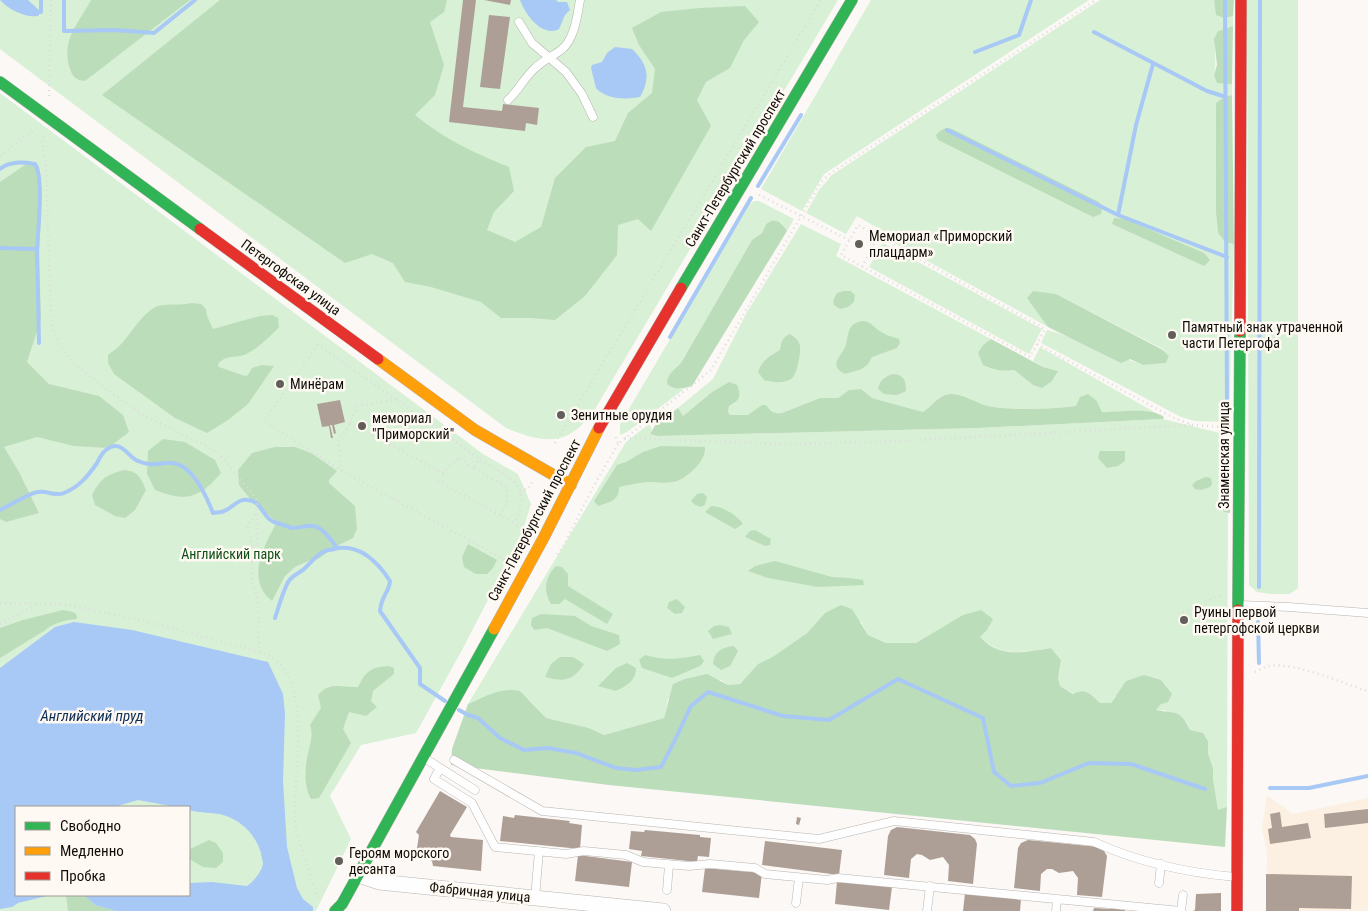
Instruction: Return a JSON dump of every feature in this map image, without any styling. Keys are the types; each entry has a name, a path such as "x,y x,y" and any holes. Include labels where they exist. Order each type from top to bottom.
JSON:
{"main road":[{"name":"Санкт-Петербургский проспект","path":"339,909 446,716 602,424 852,0"},
{"name":"Знаменская улица","path":"1237,911 1241,0"},
{"name":"Петергофская улица","path":"0,82 475,430 571,485"}],"street":[{"name":"Фабричная улица","path":"358,875 379,882 663,911"}],"lane":[{"path":"508,100 542,61 563,48 570,38 580,0"},
{"path":"519,22 532,43 566,72 582,94 593,117"},
{"path":"1238,604 1289,606 1368,613"},
{"path":"423,757 475,790"},
{"path":"454,760 542,811 819,840 894,821 1094,842 1120,854 1161,864 1238,877"},
{"path":"440,768 434,778 472,803 495,847 566,854 584,851 626,854 644,862 689,866 710,864 755,868 765,874 799,878 827,880 838,878 1181,911 1183,895"},
{"path":"535,898 539,851"},
{"path":"667,890 669,864"},
{"path":"1159,883 1161,864"},
{"path":"796,902 799,878"},
{"path":"927,911 930,886"},
{"path":"1056,911 1057,899"}],"path":[{"path":"51,0 48,118 42,140 46,164 51,323 60,346 75,364 111,393 142,414 218,452 257,500 257,549 252,566"},
{"path":"555,443 821,0"},
{"path":"616,435 618,444 711,370 822,182 831,173 1096,0"},
{"path":"0,156 48,118"},
{"path":"753,192 849,240"},
{"path":"858,224 1045,329 1030,357 841,255 849,240 858,224"},
{"path":"862,267 878,236"},
{"path":"1037,344 1174,418 1193,425"},
{"path":"510,562 342,471 264,421 318,345 397,399 480,460 514,481 520,491 522,501 514,523"},
{"path":"342,471 338,442 350,423 357,406 397,399"},
{"path":"350,423 443,473 460,457 474,468 505,486 508,496 505,508 500,516"},
{"path":"625,438 786,444 880,442 1193,425 1240,428"},
{"path":"474,468 480,460 483,450"},
{"path":"438,481 526,530"},
{"path":"520,491 528,489"},
{"path":"258,511 247,526 252,544 252,581 257,596 260,652"},
{"path":"1183,613 1225,593 1239,590"},
{"path":"0,603 64,604 92,609 146,621 260,652 271,656 281,665 288,676 294,693 298,747 296,829 317,894"},
{"path":"0,624 37,604"},
{"path":"1239,682 1268,666 1286,666 1306,670 1368,691"}],"shaded area":[{"path":"1267,795 1293,814 1368,798 1368,911 1266,911 1267,854 1262,828"}],"green space":[{"path":"0,0 838,0 595,409 584,423 568,435 559,438 541,439 506,428 0,49"},
{"path":"91,0 190,0 85,81 74,77 67,56 73,31"},
{"path":"220,0 447,0 444,12 430,22 444,65 435,95 415,115 460,145 509,167 514,191 494,212 487,230 515,242 541,227 555,178 586,147 615,141 628,113 652,93 655,69 639,45 632,28 661,12 700,8 745,6 759,22 744,40 730,68 706,82 697,100 711,126 651,231 638,219 618,225 617,255 585,296 555,320 501,318 481,302 431,287 405,282 393,263 372,254 345,263 102,95"},
{"path":"871,0 1089,0 824,174 802,211 761,189"},
{"path":"1100,0 1214,0 1214,4 1233,16 1233,26 1218,31 1216,36 1214,75 1232,84 1232,95 1224,97 1216,103 1216,213 1218,233 1225,242 1234,244 1229,422 1195,421 1181,417 1041,343 1047,330 1143,365 1166,363 1169,356 1163,349 1056,294 1028,297 1048,327 885,238 886,233 857,216 846,234 806,213 819,190 832,175"},
{"path":"1214,0 1234,0 1233,16 1224,18 1216,15"},
{"path":"1247,0 1298,0 1298,588 1290,594 1257,592 1249,585"},
{"path":"1233,26 1232,84 1217,83 1214,75 1217,65 1214,39 1218,31"},
{"name":"Английский парк","path":"0,93 483,454 518,474 531,504 521,536 462,650 416,733 361,745 330,796 351,839 316,911 0,911"},
{"path":"1232,95 1234,244 1225,242 1218,233 1216,213 1216,103 1224,97"},
{"path":"946,128 952,129 1099,202 1102,208 1101,214 1093,217 938,140 936,135"},
{"path":"35,162 39,167 37,173 41,206 39,259 41,319 27,362 49,384 99,396 123,415 129,432 108,448 74,446 37,437 4,447 19,472 39,513 6,522 0,519 0,182 28,163"},
{"path":"754,201 759,201 794,219 787,231 782,223 771,221 766,224 762,233 752,240 681,363 671,373 676,388 684,389 627,432 620,435 620,424 750,204"},
{"path":"1114,218 1125,219 1204,253 1210,260 1204,266 1112,224"},
{"path":"771,221 779,222 787,231 692,386 679,388 670,386 667,384 667,380 681,363 752,240 762,233 766,224"},
{"path":"801,224 841,244 836,256 991,339 983,345 983,365 998,370 1014,370 1033,385 1058,371 1043,367 1033,361 1040,347 1156,413 1138,411 1102,412 1097,401 1080,398 1076,406 1032,409 998,408 955,394 947,394 939,398 923,412 872,398 861,389 849,390 838,398 820,398 782,413 776,414 770,411 748,415 730,415 728,412 729,406 736,403 712,392 683,416 678,408 713,379 746,314"},
{"path":"883,243 1042,329 1029,354 869,267"},
{"path":"850,291 855,295 854,302 848,307 840,309 834,305 833,301 837,293"},
{"path":"1033,291 1056,294 1163,350 1169,356 1166,363 1143,365 1130,359 1121,363 1048,327 1027,298"},
{"path":"201,304 206,309 213,329 260,316 272,315 278,318 279,327 258,347 244,355 224,359 218,364 219,367 245,376 248,375 252,368 262,365 274,366 248,404 228,420 207,433 175,418 114,374 108,363 108,355 121,344 153,308 162,305"},
{"path":"857,322 869,323 885,334 899,339 900,343 897,348 872,357 862,369 845,374 837,367 837,360 846,345 851,327"},
{"path":"790,334 797,340 800,346 798,364 793,377 788,381 781,382 764,380 758,372 762,364 780,350 781,343"},
{"path":"991,339 1043,367 1058,371 1052,381 1042,388 1033,385 1014,370 998,370 983,365 978,353 983,345"},
{"path":"893,374 904,379 906,391 897,395 884,394 878,389 880,383"},
{"path":"729,382 737,385 739,392 739,398 729,406 728,412 730,415 748,415 762,405 766,405 775,413 782,413 820,398 838,398 849,390 861,389 872,398 923,412 939,398 951,394 988,406 1009,409 1032,409 1076,406 1080,397 1088,394 1097,401 1102,412 1143,411 1164,417 1163,419 978,428 657,436 650,434 656,424 678,408 683,416 712,392"},
{"path":"1163,419 1220,433 1228,450 1227,807 1218,811 1213,768 1208,753 1208,741 1206,737 1190,730 1186,721 1164,710 1156,710 1161,704 1115,696 1111,703 1100,704 1080,691 1074,694 1060,686 1058,678 1061,660 1051,648 1022,652 1005,651 988,644 979,637 987,630 939,630 916,643 886,643 868,635 861,622 825,613 807,633 774,656 758,664 740,684 728,685 721,680 668,699 664,718 604,735 589,728 546,718 528,699 485,696 468,704 626,442 649,424 652,429 650,434 657,436 978,428"},
{"path":"163,439 185,442 215,460 221,473 206,488 191,496 175,496 155,490 147,474 148,451"},
{"path":"661,446 705,447 705,452 700,463 682,479 670,482 646,482 619,487 616,498 598,506 594,501 617,465 643,452"},
{"path":"275,447 295,447 311,453 337,471 329,480 329,483 355,506 357,529 353,538 335,547 318,559 295,567 285,576 272,601 264,592 258,573 259,562 277,522 251,500 239,485 238,470 252,453"},
{"path":"1100,451 1125,451 1125,461 1118,466 1107,468 1098,458"},
{"path":"124,470 136,474 146,490 135,510 125,518 115,516 95,505 92,495 105,478"},
{"path":"1206,477 1211,478 1212,484 1210,487 1201,490 1195,489 1192,485"},
{"path":"1225,485 1231,485 1230,513 1224,512 1220,505 1220,495"},
{"path":"703,493 707,497 705,505 701,507 691,501 697,494"},
{"path":"711,506 729,512 743,524 735,529 705,512"},
{"path":"755,530 771,539 770,545 765,546 745,537 750,531"},
{"path":"468,544 497,560 487,574 476,574 464,567 462,557"},
{"path":"775,561 832,577 863,580 864,585 818,587 768,578 748,571 755,566"},
{"path":"556,566 562,567 568,574 568,586 613,614 607,624 565,599 559,604 551,604 548,599 546,584 549,575"},
{"path":"677,599 685,607 682,613 675,614 667,608 669,602"},
{"path":"841,605 852,609 868,635 886,643 916,643 963,615 981,610 993,619 987,630 980,637 988,644 996,649 1013,652 1051,648 1061,660 1058,678 1060,686 1073,694 1081,691 1088,693 1100,703 1111,703 1126,681 1144,675 1161,680 1172,694 1168,702 1161,704 1156,710 1180,715 1190,730 1203,733 1208,741 1208,753 1213,768 1218,810 1227,807 1225,847 609,785 451,765 452,749 468,704 487,696 507,690 520,691 546,718 589,728 604,735 664,718 673,684 685,679 707,674 728,685 740,684 758,664 774,656 807,633 825,613"},
{"path":"63,610 73,612 76,614 77,619 63,621 51,626 0,658 0,628"},
{"path":"541,614 575,616 591,626 619,635 620,644 607,651 547,628 534,630 531,625 532,618"},
{"path":"714,626 729,627 732,634 713,639 708,631"},
{"path":"734,646 738,651 730,666 721,670 713,664 715,656 720,650"},
{"path":"645,655 672,659 700,655 704,661 700,666 672,678 642,668 639,660"},
{"path":"560,657 573,657 584,664 576,674 568,679 545,677 551,664"},
{"path":"627,663 636,668 636,673 627,685 616,691 598,686 616,668"},
{"path":"389,666 394,668 394,674 373,691 371,701 377,707 366,716 349,712 343,729 351,743 319,798 311,799 307,788 306,768 311,737 310,725 321,708 318,695 327,688 337,686 358,687 370,671 378,667"},
{"path":"209,840 216,843 223,853 223,862 216,868 203,867 190,860 190,849"},
{"path":"66,896 85,896 95,905 116,911 68,911"}],"water":[{"path":"0,0 28,0 41,12 38,16 22,14 7,7"},
{"path":"520,0 556,0 558,2 567,2 570,10 565,15 559,29 553,31 546,30 530,18"},
{"path":"615,47 632,49 642,60 647,77 640,97 616,98 600,92 596,88 592,65 602,62 607,53"},
{"name":"Английский пруд","path":"74,622 132,630 268,662 283,694 285,713 283,781 287,847 297,888 303,899 313,907 313,911 116,911 95,905 85,896 190,896 190,883 212,882 247,886 257,877 262,867 261,853 256,842 250,832 236,821 220,814 190,810 190,806 171,806 138,800 117,806 15,806 15,896 47,896 0,909 0,668 55,627"}],"building":[{"path":"463,0 476,0 463,107 502,111 503,104 539,108 537,125 526,123 525,131 449,122"},
{"path":"484,0 511,0 510,5"},
{"path":"489,15 510,17 500,89 480,87"},
{"path":"340,400 345,422 334,425 336,433 334,434 332,425 330,425 333,438 331,438 329,426 322,427 317,404"},
{"path":"440,791 467,807 450,835 451,837 483,840 481,871 433,866 432,861 421,855 417,848 419,835 416,832"},
{"path":"1368,809 1368,823 1325,828 1324,814"},
{"path":"1280,812 1282,827 1308,823 1311,838 1270,844 1268,829 1272,828 1270,814"},
{"path":"515,815 570,821 569,823 582,825 580,849 500,841 503,816 514,818"},
{"path":"797,817 801,818 799,825 796,824"},
{"path":"897,827 970,835 977,844 973,884 948,881 949,865 943,857 930,860 917,854 911,859 909,878 884,875 888,836 891,830"},
{"path":"645,830 700,835 700,837 711,838 709,857 698,856 697,862 641,856 642,851 629,849 631,831 644,832"},
{"path":"1028,840 1099,847 1107,856 1102,897 1077,895 1078,878 1073,871 1059,873 1052,869 1047,869 1041,874 1040,891 1014,888 1018,848 1021,843"},
{"path":"765,841 842,850 839,875 762,865"},
{"path":"578,855 632,862 629,887 575,881"},
{"path":"705,868 762,873 759,898 702,892"},
{"path":"1266,874 1352,876 1351,909 1299,908 1299,911 1266,911"},
{"path":"837,881 892,887 889,910 835,904"},
{"path":"965,893 1021,899 1020,911 963,911"},
{"path":"1221,893 1221,911 1193,911 1195,910 1196,894"},
{"path":"1094,908 1111,908 1125,911 1093,911"}],"waterway":[{"path":"41,0 41,12"},
{"path":"64,0 64,31 115,30 154,33 195,0"},
{"path":"975,52 1019,35 1031,0"},
{"path":"1225,0 1227,403"},
{"path":"1259,587 1260,0"},
{"path":"1094,32 1207,91 1226,97"},
{"path":"1153,64 1136,125 1118,215 1227,257"},
{"path":"758,186 801,115"},
{"path":"947,130 1118,215"},
{"path":"0,169 16,163 35,164 38,171 40,192 37,249 0,248"},
{"path":"670,337 751,198"},
{"path":"37,249 39,343"},
{"path":"0,510 34,493 61,494 69,491 87,477 105,451 116,446 142,463 167,463 183,467 202,488 213,513 223,512 241,500 253,501 274,522 292,528 309,526 319,528 337,548"},
{"path":"275,618 288,582 317,556 334,549 343,548 359,551 373,561 390,581 380,611 420,668 420,684 445,701"},
{"path":"1258,622 1259,663"},
{"path":"459,710 478,718 500,738 524,750 548,748 576,753 616,768 636,770 661,767 691,706 708,692 783,716 829,720 898,679 983,718 994,772 1011,786 1040,783 1089,763 1131,764 1205,789"},
{"path":"1270,788 1309,788 1368,776"}],"traffic: fast":[{"path":"681,288 852,0"},
{"path":"0,82 200,229"},
{"path":"1238,610 1240,331"},
{"path":"335,911 342,904 494,629"}],"traffic: slow":[{"path":"378,359 475,430 571,485"},
{"path":"494,629 544,537 599,428"}],"traffic: jam":[{"path":"1240,331 1241,0"},
{"path":"200,229 378,359"},
{"path":"599,428 681,288"},
{"path":"1237,911 1238,610"}],"place":[{"name":"Мемориал «Приморский плацдарм»","path":"859,244"},
{"name":"Памятный знак утраченной части Петергофа","path":"1172,335"},
{"name":"Минёрам","path":"280,384"},
{"name":"Зенитные орудия","path":"561,415"},
{"name":"мемориал \"Приморский\"","path":"362,426"},
{"name":"Руины первой петергофской церкви","path":"1184,620"},
{"name":"Героям морского десанта","path":"339,861"}]}
